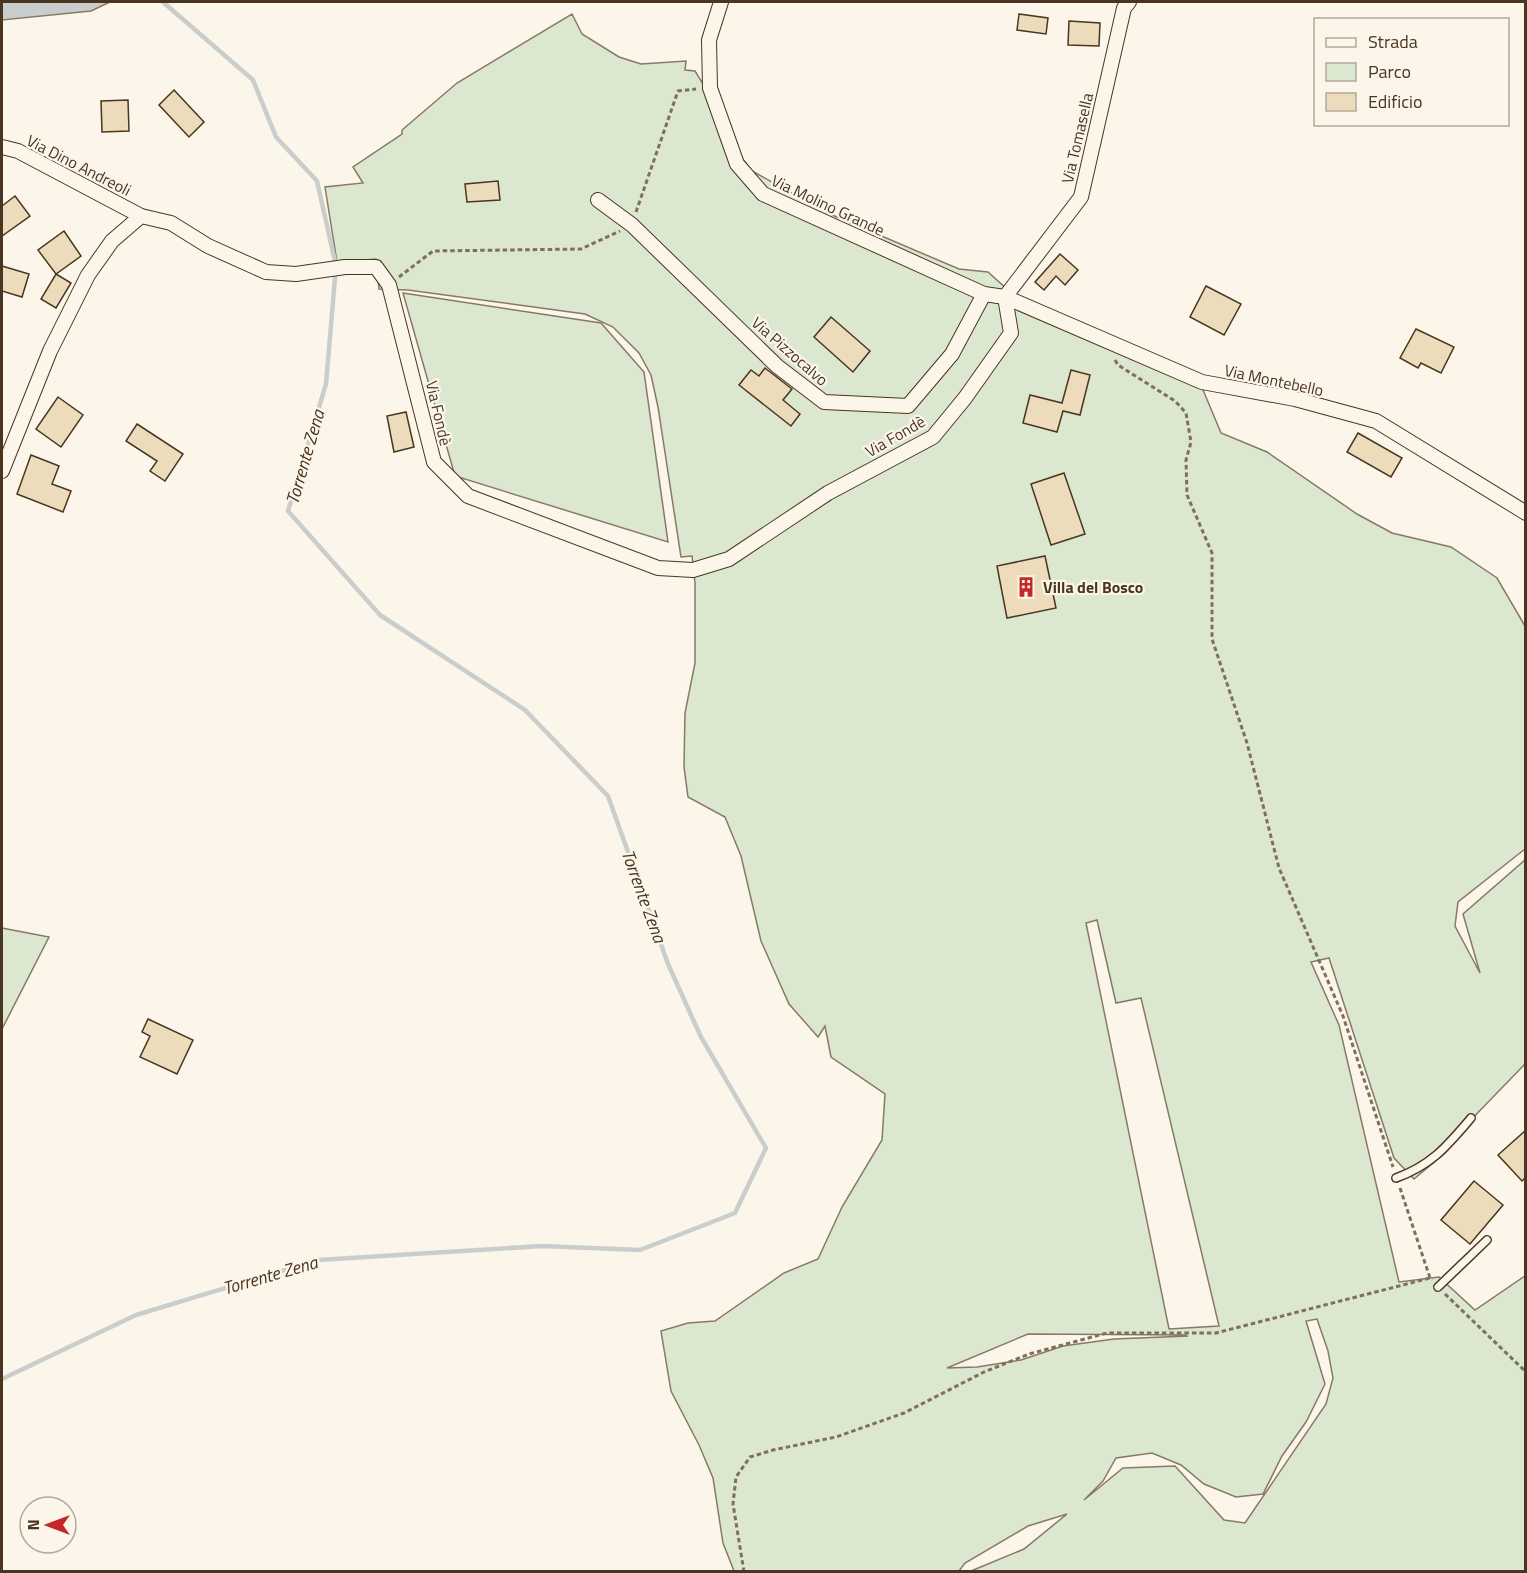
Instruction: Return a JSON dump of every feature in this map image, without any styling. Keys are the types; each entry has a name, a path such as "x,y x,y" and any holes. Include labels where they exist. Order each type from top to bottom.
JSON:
{"street":[{"name":"Via Molino Grande","path":"722,2 709,40 710,88 738,164 763,194 984,294 1005,297"},
{"name":"Via Tomasella","path":"1005,297 1081,196 1124,8 1129,2"},
{"name":"Via Dino Andreoli","path":"2,147 18,151 141,216"},
{"name":"Via Pizzocalvo","path":"598,200 632,225 777,366 825,402 908,406 952,354 984,294"},
{"path":"2,471 50,351 88,275 112,241 141,216 171,223 207,246 266,272 296,274 345,267 376,267 389,285"},
{"name":"Via Fondè","path":"389,285 434,462 468,496 638,562 658,568 693,570 729,559 828,493 933,437 965,398 1011,333 1005,297"},
{"name":"Via Montebello","path":"1005,297 1202,382 1295,399 1376,422 1526,513"}],"lane":[{"path":"1396,1178 1430,1162 1471,1118"},
{"path":"1438,1287 1487,1240"}],"path":[{"path":"389,285 433,251 581,249 632,225 678,91 710,88"},
{"path":"1105,340 1118,365 1175,401 1186,413 1191,442 1186,460 1187,495 1212,553 1212,639 1247,742 1279,868 1343,1016 1430,1278 1526,1372"},
{"path":"744,1572 732,1504 736,1477 750,1457 846,1434 904,1413 984,1372 1029,1354 1107,1333 1216,1333 1430,1278"}],"green space":[{"path":"572,14 582,34 619,57 641,64 686,61 685,70 695,71 721,113 735,149 752,171 830,214 959,269 988,272 1029,309 1196,373 1221,433 1267,452 1357,514 1392,533 1451,547 1497,578 1525,626 1525,849 1458,902 1455,926 1480,973 1463,914 1525,860 1525,1064 1465,1126 1445,1153 1414,1179 1394,1158 1329,958 1311,962 1339,1025 1399,1282 1439,1277 1475,1310 1525,1276 1525,1571 971,1571 1024,1549 1067,1514 1028,1526 965,1563 959,1571 734,1571 723,1543 713,1478 671,1391 661,1331 688,1323 715,1321 784,1273 818,1259 842,1207 882,1140 885,1094 831,1057 825,1026 818,1037 789,1004 761,941 741,856 725,817 688,797 684,767 685,713 695,663 695,583 692,556 681,557 658,407 651,375 639,353 613,327 585,314 408,290 379,289 376,259 337,262 325,187 363,183 353,167 402,134 402,130 457,83","holes":["1097,920 1116,1003 1141,998 1219,1326 1169,1329 1086,923","1317,1319 1328,1351 1333,1378 1326,1404 1245,1523 1224,1520 1175,1466 1123,1468 1084,1500 1103,1481 1116,1458 1152,1453 1181,1465 1204,1484 1236,1497 1263,1494 1282,1456 1306,1422 1325,1384 1306,1321","1028,1334 1187,1336 1114,1339 1063,1346 1021,1360 977,1367 947,1368"]},
{"path":"403,293 601,323 644,372 668,542 455,476"},
{"path":"2,928 49,937 2,1029"}],"shaded area":[{"path":"2,2 110,2 91,11 2,20"}],"building":[{"path":"1019,14 1048,18 1046,34 1017,30"},
{"path":"1069,21 1100,23 1099,46 1068,45"},
{"path":"174,90 204,122 189,137 159,105"},
{"path":"128,100 129,131 102,132 101,101"},
{"path":"498,181 500,200 467,202 465,184"},
{"path":"15,196 30,216 2,236 2,206"},
{"path":"64,231 81,256 56,274 38,250"},
{"path":"1060,254 1078,270 1065,285 1056,276 1044,290 1035,282"},
{"path":"2,266 29,274 22,297 2,291"},
{"path":"56,274 71,283 56,308 41,299"},
{"path":"1206,286 1241,304 1224,335 1190,317"},
{"path":"831,317 870,351 853,372 814,337"},
{"path":"1416,329 1454,347 1441,373 1421,363 1418,368 1400,358"},
{"path":"765,368 792,389 783,400 800,414 791,426 739,385 751,370 759,376"},
{"path":"1071,370 1090,375 1080,415 1063,411 1057,432 1023,423 1030,395 1062,403"},
{"path":"58,397 83,415 61,447 36,429"},
{"path":"406,412 414,447 394,452 387,416"},
{"path":"137,424 183,454 165,481 150,471 157,461 126,441"},
{"path":"1358,433 1402,458 1391,477 1347,452"},
{"path":"31,455 59,466 52,484 71,491 63,512 17,494"},
{"path":"1064,473 1085,534 1051,545 1031,484"},
{"name":"Villa del Bosco","path":"1045,556 1056,608 1007,618 997,566"},
{"path":"148,1019 193,1040 177,1074 140,1057 150,1036 142,1032"},
{"path":"1526,1130 1526,1177 1522,1181 1498,1155"},
{"path":"1474,1181 1503,1205 1470,1244 1441,1220"}],"waterway":[{"name":"Torrente Zena","path":"2,1379 136,1315 318,1260 542,1246 640,1250 735,1213 766,1148 701,1037 668,964 608,796 525,710 380,615 288,511 326,384 336,266 317,181 276,137 253,80 163,2"}],"place":[{"name":"Villa del Bosco","path":"1026,587"}]}
